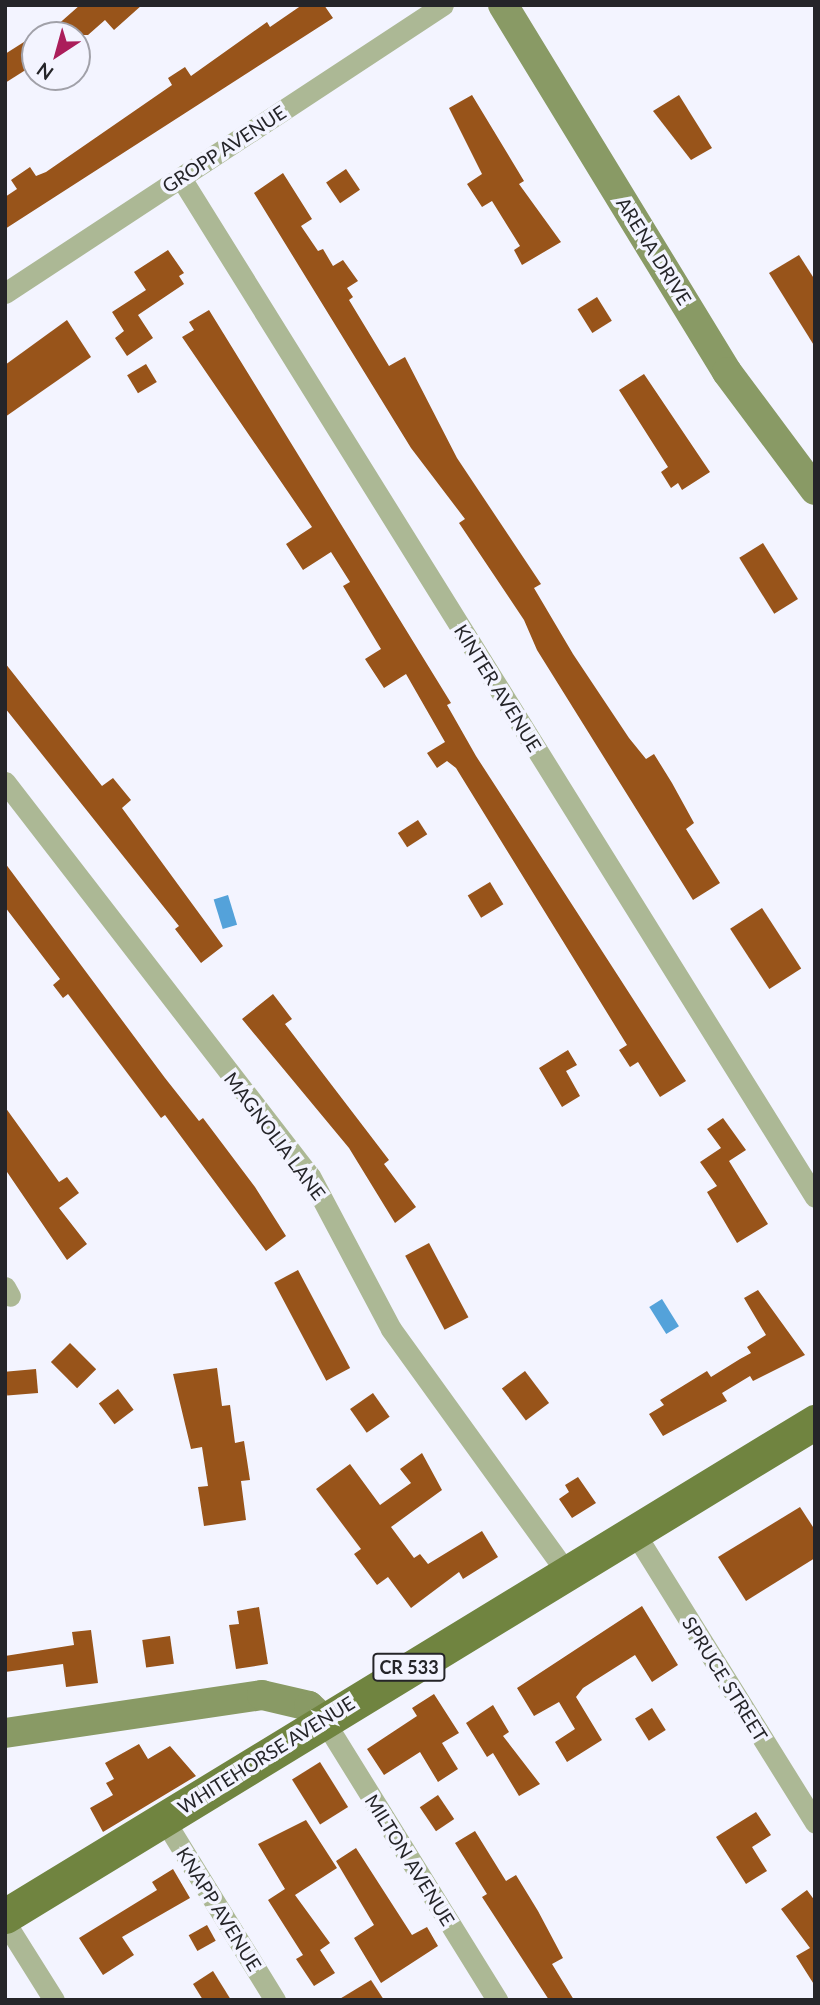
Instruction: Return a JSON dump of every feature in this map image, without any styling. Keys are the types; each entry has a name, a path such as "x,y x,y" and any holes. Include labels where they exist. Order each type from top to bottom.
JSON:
{"main road":[{"name":"ARENA DRIVE","path":"503,5 727,372 815,490"},
{"name":"WHITEHORSE AVENUE","path":"5,1916 323,1719 636,1535 815,1422"},
{"path":"5,1732 262,1695 309,1706 323,1719"}],"street":[{"name":"GROPP AVENUE","path":"5,293 443,5"},
{"name":"KINTER AVENUE","path":"181,178 815,1198"},
{"name":"MAGNOLIA LANE","path":"5,782 310,1176 391,1329 568,1574"},
{"name":"SPRUCE STREET","path":"636,1535 815,1823"},
{"name":"MILTON AVENUE","path":"323,1719 497,2000"},
{"name":"KNAPP AVENUE","path":"163,1818 275,2000"},
{"path":"5,1922 54,2000"}],"water":[{"path":"228,895 237,925 223,929 214,899"},
{"path":"662,1299 679,1326 666,1334 649,1307"}],"building":[{"path":"80,5 142,5 114,30 105,20 91,32 91,21 62,21"},
{"path":"302,5 324,5 333,18 5,229 5,197 17,189 11,180 30,167 36,176 46,172 172,85 168,78 185,67 191,76 267,22 270,27"},
{"path":"21,44 21,73 5,83 5,54"},
{"path":"472,95 524,181 519,184 561,242 522,265 514,250 520,246 492,201 482,207 467,184 482,174 449,108"},
{"path":"679,95 712,148 691,160 653,111"},
{"path":"346,169 360,190 340,203 326,182"},
{"path":"283,173 312,219 301,226 318,251 323,249 333,266 343,260 358,281 347,288 353,297 349,300 389,366 405,357 457,458 541,584 534,588 573,654 629,738 646,759 654,754 672,783 694,823 686,829 720,883 693,900 537,650 524,620 459,523 465,519 411,448 254,193"},
{"path":"168,250 184,273 179,276 184,284 138,315 153,338 127,356 115,338 124,331 112,312 146,290 134,272"},
{"path":"799,255 815,280 815,347 769,273"},
{"path":"597,297 612,321 592,333 577,309"},
{"path":"209,310 451,703 447,705 476,756 686,1081 660,1097 638,1062 630,1067 619,1050 627,1045 456,768 447,761 437,768 427,753 445,742 406,674 384,688 365,659 381,649 343,586 350,582 331,552 303,570 286,544 312,527 182,337 194,330 189,322"},
{"path":"67,320 91,357 5,417 5,365"},
{"path":"146,364 157,382 138,393 127,375"},
{"path":"644,374 710,472 682,490 678,483 671,488 661,472 668,467 619,390"},
{"path":"763,543 798,599 774,614 739,558"},
{"path":"5,663 102,786 113,778 131,800 122,808 223,946 201,963 175,929 179,926 5,708"},
{"path":"418,820 427,834 407,847 398,833"},
{"path":"5,863 165,1078 199,1121 203,1118 255,1187 286,1236 266,1251 165,1115 161,1118 68,994 63,998 53,985 60,979 5,907"},
{"path":"490,882 503,904 481,918 468,895"},
{"path":"762,908 801,968 769,989 730,929"},
{"path":"273,994 292,1019 285,1024 389,1160 384,1164 416,1207 395,1223 349,1148 242,1019"},
{"path":"568,1050 577,1065 566,1071 580,1096 562,1107 539,1068"},
{"path":"5,1107 59,1182 67,1177 79,1193 59,1208 87,1244 67,1260 5,1169"},
{"path":"723,1118 746,1150 729,1161 768,1224 737,1243 707,1192 717,1186 700,1162 721,1148 707,1129"},
{"path":"429,1243 468,1317 445,1330 405,1256"},
{"path":"298,1270 350,1368 326,1381 274,1283"},
{"path":"758,1290 805,1355 753,1381 750,1376 722,1393 727,1401 663,1436 649,1414 664,1405 660,1400 707,1371 711,1377 751,1353 747,1347 766,1335 744,1298"},
{"path":"70,1343 96,1369 77,1388 51,1362"},
{"path":"217,1368 222,1406 230,1405 235,1443 244,1441 250,1480 241,1481 246,1520 204,1526 198,1487 208,1486 202,1447 191,1449 173,1374"},
{"path":"36,1369 38,1393 7,1396 5,1372"},
{"path":"525,1371 549,1403 526,1420 502,1388"},
{"path":"118,1389 134,1410 114,1424 99,1403"},
{"path":"373,1393 390,1417 367,1433 350,1409"},
{"path":"422,1453 442,1490 391,1527 414,1558 420,1554 428,1564 482,1531 498,1557 463,1579 459,1572 411,1608 388,1577 377,1585 354,1554 361,1549 316,1489 350,1464 380,1505 411,1483 400,1469"},
{"path":"578,1477 596,1503 572,1518 559,1499 569,1492 565,1485"},
{"path":"800,1507 815,1530 815,1558 746,1601 718,1557"},
{"path":"642,1606 678,1665 652,1682 635,1655 583,1688 576,1697 602,1740 567,1762 555,1742 575,1729 559,1702 534,1716 517,1688"},
{"path":"259,1607 268,1664 236,1669 229,1625 239,1624 237,1611"},
{"path":"91,1630 98,1683 66,1687 63,1664 5,1672 5,1656 74,1645 72,1632"},
{"path":"170,1636 174,1664 146,1668 142,1640"},
{"path":"434,1694 459,1733 442,1743 458,1769 438,1782 420,1752 384,1775 367,1749 417,1716 412,1708"},
{"path":"493,1705 509,1732 503,1736 540,1784 519,1796 493,1753 487,1757 466,1723"},
{"path":"652,1708 666,1730 649,1741 635,1719"},
{"path":"139,1744 148,1759 170,1746 196,1776 103,1832 90,1808 113,1795 106,1783 114,1779 105,1763"},
{"path":"320,1762 348,1807 320,1824 292,1779"},
{"path":"438,1795 454,1819 436,1831 420,1807"},
{"path":"756,1812 771,1835 752,1847 767,1871 746,1884 716,1837"},
{"path":"306,1820 337,1868 295,1895 330,1943 320,1950 335,1973 314,1986 296,1959 303,1955 268,1900 285,1889 258,1844"},
{"path":"475,1831 506,1881 516,1875 538,1911 563,1958 552,1964 574,2000 549,2000 482,1897 487,1894 455,1843"},
{"path":"356,1848 412,1935 427,1927 438,1946 381,1983 354,1938 374,1925 336,1861"},
{"path":"173,1869 190,1898 122,1937 134,1955 103,1975 79,1938 157,1890 152,1882"},
{"path":"807,1890 815,1901 815,1986 796,1956 810,1948 781,1909"},
{"path":"207,1925 216,1941 197,1951 189,1935"},
{"path":"213,1971 231,2000 203,2000 193,1984"},
{"path":"371,1980 384,2000 338,2000"}]}
